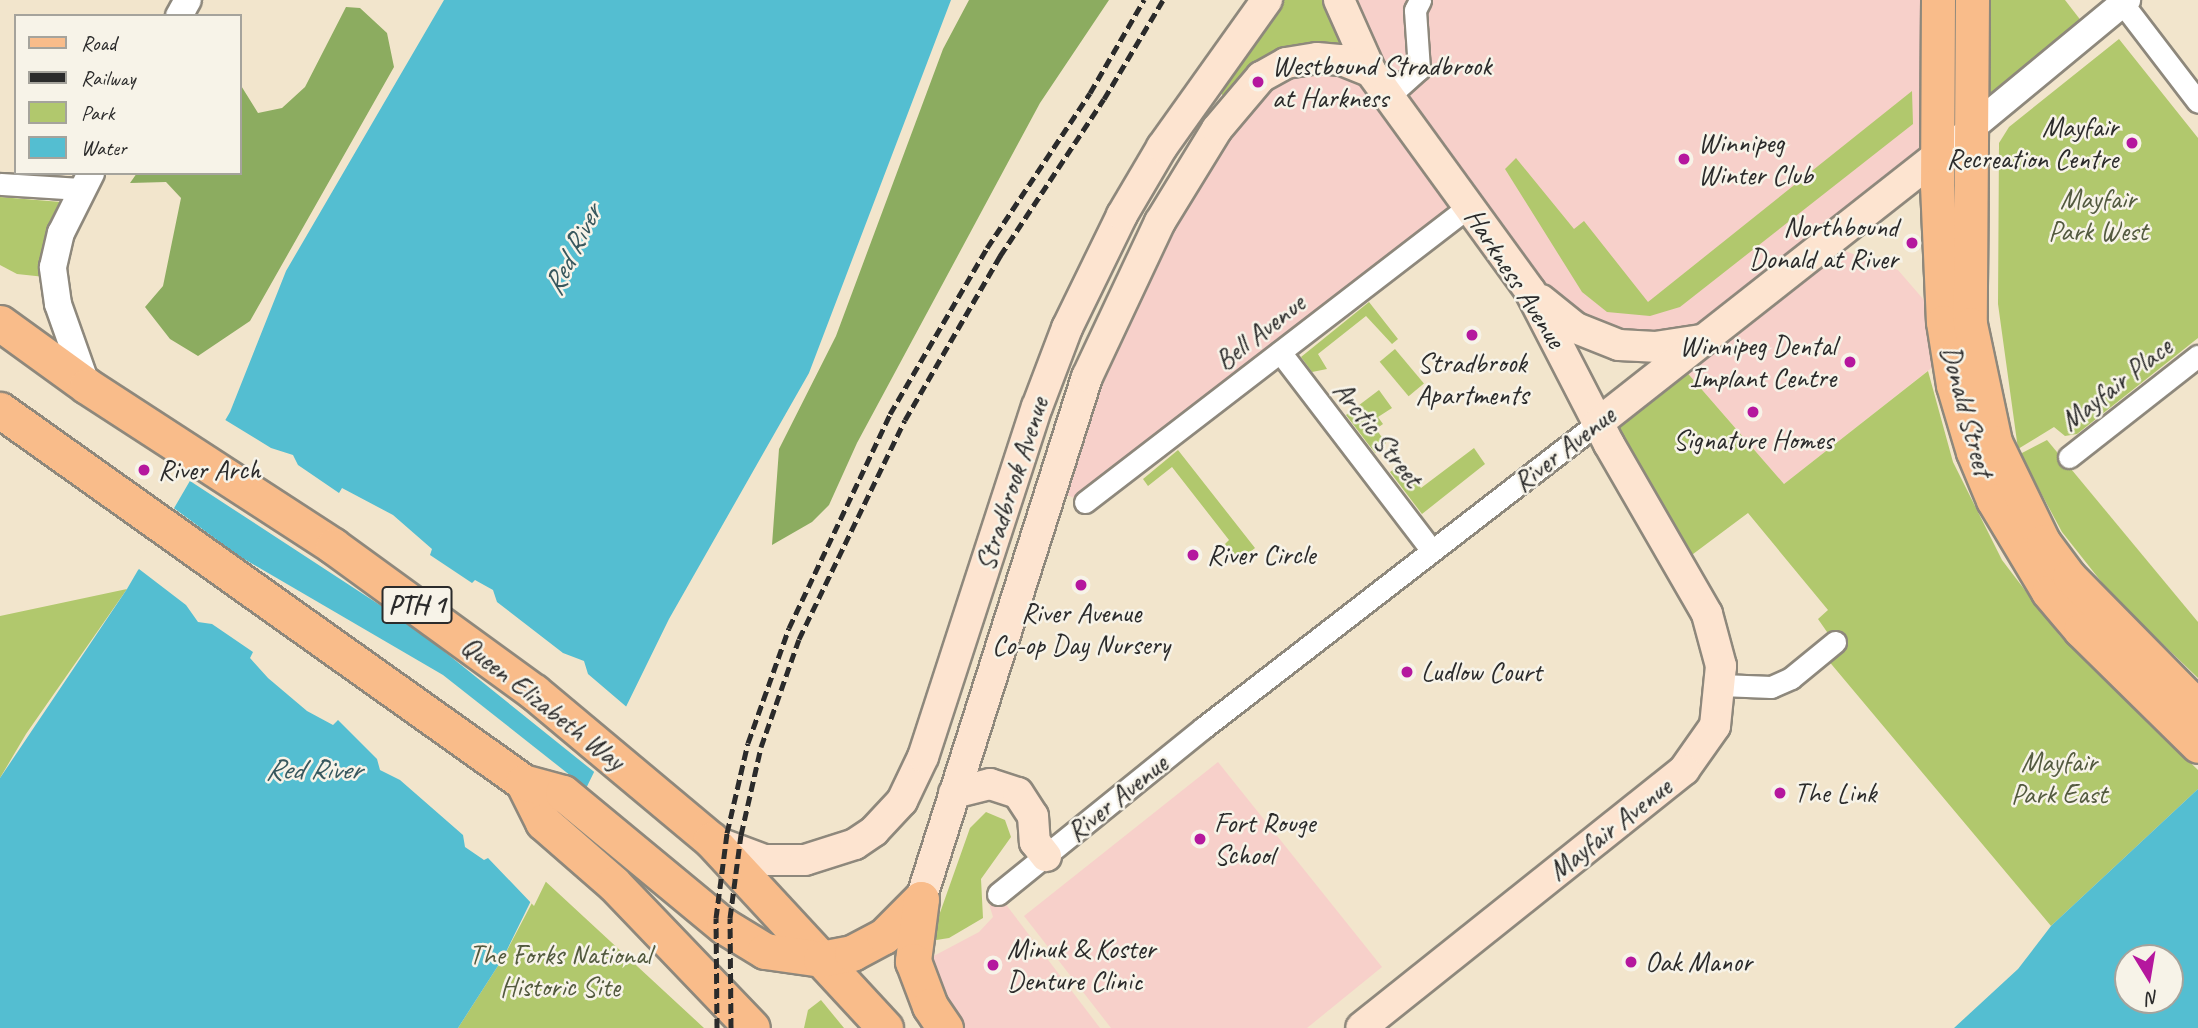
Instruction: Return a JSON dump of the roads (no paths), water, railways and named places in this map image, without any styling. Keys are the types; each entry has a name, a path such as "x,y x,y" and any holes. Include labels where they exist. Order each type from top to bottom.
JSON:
{"highway":[{"name":"PTH 1","path":"0,323 87,386"},
{"name":"Queen Elizabeth Way","path":"87,386 194,452 401,593 534,692 711,840 885,1028"},
{"path":"0,410 523,782 563,793 753,946 782,956 821,959 875,943 920,899"},
{"path":"523,782 543,822 614,884 752,1028"},
{"path":"920,899 913,961 930,1006 945,1028"}],"main road":[{"name":"Stradbrook Avenue","path":"711,840 764,860 805,860 842,850 865,837 902,801 923,757 1037,407 1067,328 1122,215 1162,147 1268,0"},
{"path":"1339,0 1371,72"},
{"name":"Donald Street","path":"1938,0 1937,156 1943,322 1953,385 1984,447 2069,576 2198,707"},
{"name":"Donald Street","path":"1972,0 1970,324 1993,500 2048,592 2080,630 2198,746"},
{"name":"Stradbrook Avenue","path":"920,899 1087,377 1129,281 1180,187 1232,107 1272,70 1317,58 1342,60 1371,72"},
{"name":"Harkness Avenue","path":"1371,72 1530,291 1598,424 1707,614 1720,651 1721,685"},
{"name":"River Avenue","path":"1598,424 1937,156"},
{"path":"1530,291 1576,328 1619,345 1655,347 1706,339"},
{"name":"Mayfair Avenue","path":"1361,1028 1684,770 1712,733 1721,685"},
{"path":"954,793 990,784 1018,793 1034,816 1035,842 1046,856"}],"street":[{"path":"1390,95 1419,69 1415,10 1420,0"},
{"path":"2125,2 2198,102"},
{"name":"River Avenue","path":"1937,156 2125,2"},
{"path":"0,184 86,181 57,242 53,279 87,386"},
{"name":"Bell Avenue","path":"1084,502 1469,206"},
{"name":"Arctic Street","path":"1280,352 1432,551"},
{"name":"Mayfair Place","path":"2069,457 2198,356"},
{"name":"River Avenue","path":"998,894 1432,551 1598,424"},
{"path":"1721,685 1771,687 1791,678 1835,642"}],"water":[{"name":"Red River","path":"444,0 951,0 809,373 669,619 503,958 458,1028 0,1028 0,778 127,589 230,412 286,271"},
{"path":"2198,789 2198,1028 1954,1028 2018,969 2051,926"}],"railway":[{"path":"717,1028 716,918 727,833 748,743 789,628 890,414 987,248 1090,93 1144,0"},
{"path":"731,1028 730,918 741,835 761,747 799,639 905,420 1000,256 1104,99 1163,0"}],"place":[{"name":"Westbound Stradbrook at Harkness","path":"1258,82"},
{"name":"Mayfair Recreation Centre","path":"2132,143"},
{"name":"Winnipeg Winter Club","path":"1684,159"},
{"name":"Northbound Donald at River","path":"1912,243"},
{"name":"Stradbrook Apartments","path":"1472,335"},
{"name":"Winnipeg Dental Implant Centre","path":"1850,362"},
{"name":"Signature Homes","path":"1753,412"},
{"name":"River Arch","path":"144,470"},
{"name":"River Circle","path":"1193,555"},
{"name":"River Avenue Co-op Day Nursery","path":"1081,585"},
{"name":"Ludlow Court","path":"1407,672"},
{"name":"The Link","path":"1780,793"},
{"name":"Fort Rouge School","path":"1200,839"},
{"name":"Oak Manor","path":"1631,962"},
{"name":"Minuk & Koster Denture Clinic","path":"993,965"}],"park label":[{"name":"Mayfair Park West","path":"2098,215"},
{"name":"Mayfair Park East","path":"2059,778"},
{"name":"The Forks National Historic Site","path":"560,971"}]}
